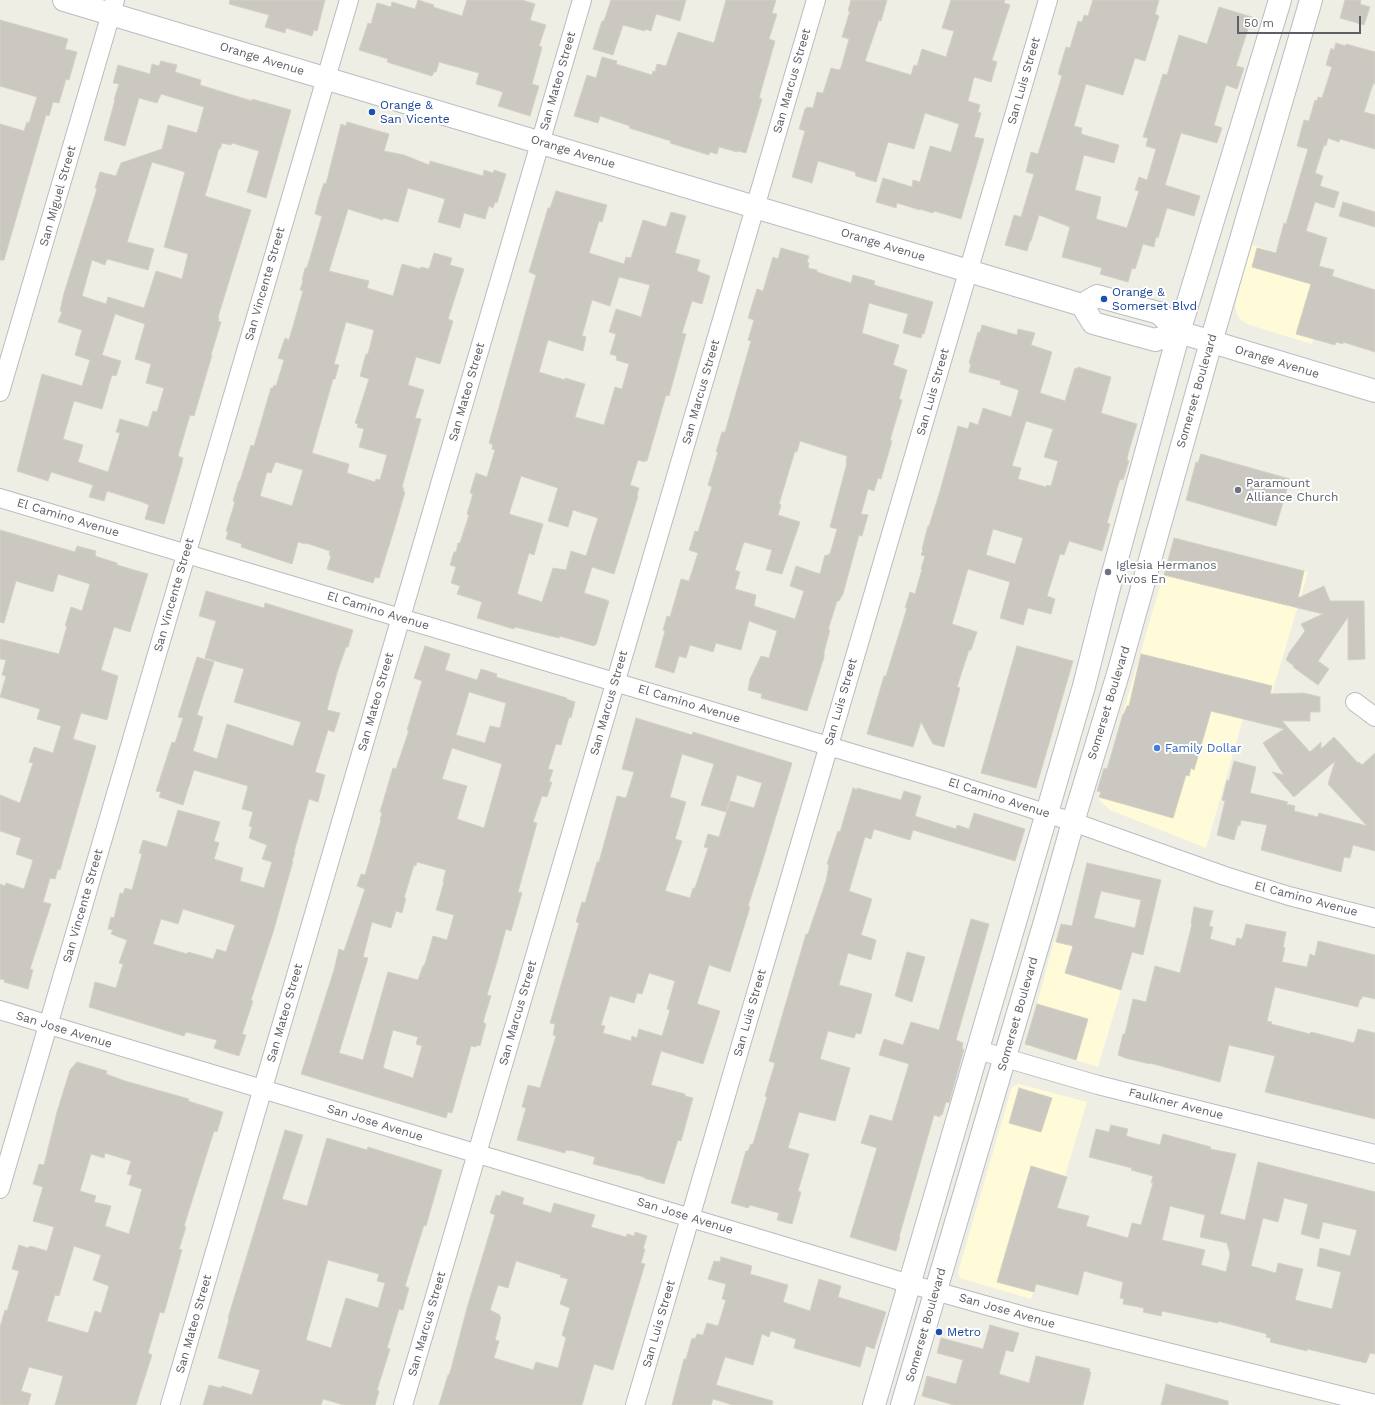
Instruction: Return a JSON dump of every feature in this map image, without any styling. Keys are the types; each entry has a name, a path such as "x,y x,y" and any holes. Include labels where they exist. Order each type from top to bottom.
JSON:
{"main road":[{"name":"Orange Avenue","path":"64,0 113,7 326,78 1082,305 1093,323 1155,340 1179,332 1375,391"},
{"path":"874,1405 1084,686 1107,595 1179,332 1280,0"},
{"name":"Somerset Boulevard","path":"902,1405 1073,822 1118,674 1210,342 1311,0"}],"street":[{"name":"San Vincente Street","path":"0,1189 349,0"},
{"name":"San Mateo Street","path":"170,1405 582,0"},
{"name":"San Marcus Street","path":"403,1405 816,0"},
{"name":"San Luis Street","path":"635,1405 1048,0"},
{"name":"San Miguel Street","path":"0,392 113,7"},
{"name":"El Camino Avenue","path":"0,498 942,780 1073,822 1225,876 1289,896 1375,918"},
{"path":"1354,702 1375,717"},
{"name":"San Jose Avenue","path":"0,1010 910,1284 1031,1318 1375,1404"},
{"name":"Faulkner Avenue","path":"978,1050 1098,1085 1375,1154"}],"shaded area":[{"path":"1252,245 1334,270 1312,344 1250,325 1242,321 1237,315 1235,306"},
{"path":"1174,538 1308,572 1263,723 1243,719 1206,848 1110,810 1100,801 1099,797 1101,792 1097,791 1104,768 1107,768"},
{"path":"1054,941 1130,960 1098,1067 1031,1046 1029,1048 1025,1040 1037,1004"},
{"path":"1019,1084 1087,1102 1065,1176 1067,1177 1063,1186 1031,1299 960,1278 958,1272 1012,1087"}],"building":[{"path":"230,0 325,0 317,31 314,30 312,36 286,28 285,33 265,27 269,15 229,4"},
{"path":"418,0 434,5 433,7 462,16 467,0 522,0 535,4 530,20 546,25 539,46 542,47 532,84 539,86 530,116 498,106 503,92 476,84 479,73 439,62 436,72 434,72 432,76 387,62 388,59 359,50 368,23 371,24 377,3 391,7 392,2 415,9"},
{"path":"611,0 686,0 680,21 656,14 651,31 645,29 645,31 623,25 613,55 593,49 602,21 604,21"},
{"path":"726,0 776,0 772,13 777,14 769,39 775,41 759,98 762,99 746,153 719,147 717,154 710,152 709,155 670,143 671,141 629,128 630,126 600,116 598,123 574,116 587,75 596,78 602,57 617,61 616,64 652,75 653,71 655,72 657,64 666,66 678,32 714,43"},
{"path":"851,0 887,0 881,21 879,20 865,61 911,75 914,65 917,66 922,49 946,57 954,31 942,28 951,0 1005,0 1004,3 1010,5 992,60 997,62 991,82 974,77 968,101 980,105 978,112 981,113 974,137 984,139 961,219 934,211 933,213 920,210 897,203 896,208 876,202 883,178 912,187 913,180 920,182 930,146 951,152 959,124 925,113 914,149 888,142 876,182 856,176 855,172 818,161 812,183 792,177 805,131 799,129 805,109 807,107 813,108 817,92 823,93 831,68 839,70 841,68 849,39 842,37 850,11 848,11"},
{"path":"1093,0 1159,0 1155,14 1159,16 1145,61 1135,58 1123,95 1086,84 1074,126 1082,128 1081,134 1119,145 1114,163 1084,155 1075,190 1101,197 1096,219 1127,228 1139,191 1135,190 1139,177 1147,180 1156,149 1146,146 1148,138 1143,137 1163,74 1167,75 1179,35 1207,44 1219,7 1252,17 1236,66 1244,68 1237,89 1226,85 1214,125 1222,128 1217,143 1181,133 1165,185 1200,196 1194,216 1167,208 1158,238 1156,237 1154,247 1143,244 1135,269 1132,268 1128,282 1100,274 1102,268 1062,257 1070,227 1039,215 1027,251 1005,245 1014,215 1021,217 1034,174 1026,172 1031,152 1038,154 1062,76 1058,74 1066,47 1070,48 1078,21 1082,22 1084,15 1088,16"},
{"path":"1345,0 1361,0 1360,4 1370,7 1364,25 1340,18"},
{"path":"0,20 68,39 65,49 77,52 69,80 66,79 59,103 53,102 49,116 46,115 4,260 0,260 0,124 24,131 27,122 29,123 37,97 0,86"},
{"path":"1336,43 1346,46 1346,44 1375,52 1375,84 1373,84 1364,112 1375,115 1375,149 1340,139 1339,142 1328,138 1326,146 1324,145 1315,173 1323,176 1320,186 1339,192 1334,208 1315,202 1306,231 1327,238 1319,266 1334,270 1332,276 1375,290 1375,352 1343,342 1343,344 1336,342 1335,345 1296,334 1311,284 1252,267 1257,248 1276,253 1308,149 1297,146 1304,120 1309,121 1315,100 1317,101 1318,97 1322,98 1332,67 1326,65 1331,48 1334,50"},
{"path":"161,61 177,65 175,72 201,80 200,85 252,101 252,99 291,110 266,198 247,192 259,151 232,143 231,145 222,143 220,149 219,148 205,196 251,210 218,317 218,321 221,322 194,416 190,415 178,456 183,458 182,463 164,524 145,519 149,505 142,502 107,491 104,501 89,497 93,485 51,472 48,481 17,471 42,374 82,386 90,360 75,355 82,330 58,322 62,312 60,311 64,293 97,189 95,188 100,172 116,176 121,163 162,149 168,125 197,133 204,107 161,94 157,103 139,98 125,146 104,140 119,84 113,83 118,65 150,74 152,64 159,66","holes":["152,162 185,172 164,247 188,254 182,279 156,271 144,308 108,297 106,304 82,296 92,260 105,265 107,259 148,270 154,249 127,242","115,314 145,324 135,359 151,364 146,383 164,388 157,412 153,411 148,427 120,419 116,432 120,433 108,472 78,462 83,445 63,439 74,401 102,409 112,375 116,376 121,361 102,355"]},
{"path":"347,122 389,134 384,151 404,155 429,165 430,161 483,176 484,170 493,173 494,170 506,174 497,203 495,202 493,208 489,206 485,219 464,213 460,228 438,222 445,199 408,188 398,222 383,218 383,220 348,209 329,271 369,281 367,288 393,296 402,264 420,269 421,267 429,269 434,253 452,258 450,265 464,269 448,319 453,321 440,364 416,357 408,385 424,390 415,418 421,419 402,487 404,488 403,491 405,492 393,533 379,578 375,577 373,583 327,569 331,556 329,555 330,551 306,543 298,542 292,564 241,547 242,544 226,539 228,532 226,531 235,502 233,501 239,481 251,445 254,446 271,388 273,388 274,385 276,386 284,360 278,358 285,338 289,340 303,291 300,290 305,268 307,268 322,216 315,214 319,198 324,183 326,184 341,124 346,126","holes":["346,322 374,330 368,354 366,354 360,376 369,379 355,423 358,424 357,427 364,429 359,447 387,455 380,480 376,479 375,482 347,473 349,464 312,453 333,379 335,379 339,365 334,364","276,462 303,470 292,506 260,496 267,472 271,473"]},
{"path":"556,191 607,205 602,222 599,221 589,253 624,264 626,257 631,258 643,220 666,227 671,212 686,216 675,253 700,260 697,271 710,276 702,304 692,301 682,333 686,334 669,396 666,395 647,461 645,460 645,462 638,460 630,485 639,488 638,496 614,574 592,567 584,593 609,601 596,645 595,644 594,646 560,636 559,638 515,627 514,629 477,618 482,602 457,594 460,586 451,583 456,567 450,565 458,543 460,543 469,515 467,514 473,494 470,493 476,473 487,477 495,450 492,449 493,445 489,443 536,275 529,272 548,208 550,208","holes":["619,277 650,285 641,317 616,309 609,332 616,334 610,354 617,356 616,360 629,364 622,389 615,387 604,425 575,417 585,384 539,372 548,340 583,351 586,337 582,336 592,300 610,306","521,476 558,488 548,521 568,527 573,510 598,518 586,556 571,551 566,570 553,568 542,602 517,594 529,553 534,555 543,524 509,514"]},
{"path":"1343,202 1375,212 1375,227 1339,216"},
{"path":"781,248 809,256 807,262 809,263 808,268 817,270 817,272 851,283 853,275 875,281 874,285 933,302 924,334 922,334 921,338 903,333 908,314 869,303 862,333 899,345 893,365 907,370 899,399 902,400 890,440 892,441 881,479 878,478 874,491 868,489 861,514 868,515 862,536 859,535 843,594 839,601 837,601 828,630 830,630 824,657 807,711 761,698 762,694 748,690 750,679 761,656 769,658 777,631 749,621 741,650 716,643 713,652 690,645 686,658 679,656 674,673 655,667 665,631 663,630 667,616 670,617 681,579 689,581 698,553 689,550 695,531 698,532 712,487 708,485 718,452 716,452 722,432 725,432 751,341 748,340 754,320 748,318 757,289 763,291 773,257 778,259","holes":["800,441 847,456 847,463 830,527 837,529 830,554 828,554 828,556 825,555 820,574 796,566 790,586 804,591 795,619 754,606 756,595 735,589 740,572 735,570 744,542 772,550 766,570 782,574 800,522 778,515 781,505 779,504 795,451 797,452"]},
{"path":"982,325 1017,335 1018,329 1035,333 1031,345 1052,352 1040,393 1065,401 1075,368 1077,369 1078,367 1111,377 1101,413 1137,424 1128,454 1127,460 1129,461 1123,480 1120,479 1107,523 1110,524 1102,551 1069,541 1064,555 1060,554 1047,596 1055,599 1051,614 1028,608 1023,625 1000,618 1010,582 968,569 952,624 977,632 971,650 969,650 957,687 960,688 944,747 933,744 921,722 913,747 867,734 884,676 886,676 907,608 905,608 910,592 915,594 925,556 921,555 928,526 940,491 958,426 968,429 970,422 978,425 983,408 1011,417 1019,390 1000,384 1001,381 969,372 971,364 969,363 978,332 980,333","holes":["1026,421 1053,429 1044,457 1058,461 1051,486 1047,485 1046,487 1018,479 1021,468 1012,466","993,529 1023,538 1015,564 986,555"]},
{"name":"Paramount Alliance Church","path":"1201,454 1290,479 1276,526 1186,500 1196,462 1198,463"},
{"path":"0,530 75,552 77,546 96,551 95,556 117,563 117,565 148,574 130,632 114,627 101,670 118,676 107,720 81,713 73,739 96,746 60,870 58,869 55,879 50,878 43,902 51,904 30,969 33,970 28,989 4,982 5,980 0,979 0,884 5,886 6,883 24,889 33,860 16,854 21,838 0,831 0,795 20,803 33,763 29,762 34,747 53,753 61,726 37,719 40,709 0,697 6,676 2,675 6,660 0,659 0,639 59,654 71,607 82,611 90,584 58,574 53,592 16,581 4,623 0,622"},
{"path":"1174,538 1304,571 1298,598 1324,586 1330,601 1364,601 1365,659 1348,660 1348,617 1318,661 1329,669 1318,685 1293,667 1294,666 1286,660 1289,653 1305,631 1301,624 1323,614 1164,575"},
{"path":"206,591 264,608 265,603 353,630 348,647 346,647 337,673 327,710 340,713 334,732 328,730 315,772 325,775 318,802 309,799 274,929 251,1000 253,1001 242,1034 246,1035 239,1056 214,1048 217,1040 186,1032 184,1036 89,1007 95,982 116,988 123,964 119,963 127,940 111,934 113,930 108,929 111,917 114,918 120,893 123,894 125,888 132,890 142,854 139,853 143,840 167,847 178,810 220,822 214,841 219,843 214,859 243,868 240,881 264,888 272,862 262,859 267,845 249,838 252,827 249,826 253,812 242,809 248,786 194,770 183,805 159,797 161,792 156,791 172,742 175,743 183,718 178,717 197,657 214,662 197,715 203,717 193,751 217,759 227,724 293,746 301,722 234,702 244,669 205,658 216,621 199,616","holes":["183,909 235,925 226,952 217,949 213,959 188,952 187,954 153,944 161,919 178,924"]},
{"path":"425,646 450,654 445,670 477,680 481,669 497,674 496,677 567,698 566,699 575,702 561,745 556,744 548,769 553,770 549,782 552,782 547,797 542,796 533,822 537,823 518,892 522,893 511,931 506,929 487,995 491,996 483,1022 486,1024 480,1046 471,1046 452,1113 448,1112 446,1118 301,1074 334,970 339,949 344,951 365,889 357,886 361,874 365,875 381,820 382,813 380,812 393,768 396,769 409,730 407,730 422,681 414,678","holes":["469,692 506,703 500,728 490,726 485,743 456,735","452,748 502,764 484,828 457,819 467,786 442,779","417,862 446,870 436,910 454,915 447,940 433,936 425,964 418,980 388,972 363,1060 339,1053 368,958 363,957 372,922 391,928 396,911 402,913 406,898 404,898 414,865 416,866","393,1030 418,1037 416,1044 422,1046 413,1078 383,1068"]},
{"path":"1017,646 1073,661 1036,788 981,773"},
{"path":"1141,654 1272,686 1270,694 1304,693 1320,697 1320,712 1310,712 1310,721 1282,721 1310,752 1321,742 1321,749 1334,737 1358,763 1359,762 1362,765 1375,753 1375,851 1353,845 1350,858 1344,857 1341,872 1261,850 1267,825 1241,820 1234,840 1217,835 1225,801 1222,800 1234,761 1256,767 1250,793 1288,802 1286,804 1295,806 1294,811 1318,817 1319,813 1367,826 1328,784 1335,761 1294,797 1272,772 1284,775 1263,743 1284,729 1211,711 1194,770 1191,768 1189,776 1186,775 1173,818 1099,797 1101,792 1097,791 1104,768 1107,769 1123,714 1127,706 1129,706"},
{"path":"636,718 692,735 693,732 792,763 748,906 750,907 730,972 709,965 697,1004 720,1011 703,1064 661,1051 651,1085 685,1094 685,1096 693,1098 681,1141 678,1140 664,1184 644,1177 593,1164 595,1157 570,1150 566,1150 565,1153 517,1140 526,1108 522,1107 528,1085 540,1088 556,1036 553,1035 555,1024 550,1023 579,923 576,922 582,902 585,903 597,862 599,862 617,796 626,798 634,772 622,769","holes":["682,754 714,764 701,805 726,812 737,775 762,783 754,808 730,801 719,837 708,834 704,847 708,848 695,888 693,888 690,898 665,891 682,841 675,839 686,802 670,797","649,973 675,981 667,1009 670,1010 662,1036 639,1029 637,1038 632,1036 631,1041 603,1033 605,1026 601,1025 610,996 634,1003 637,993 642,994"]},
{"path":"853,788 901,800 904,791 921,796 915,816 956,829 957,825 969,829 974,813 1025,829 1015,861 913,830 910,840 874,829 871,839 865,837 849,891 872,899 861,935 876,940 871,960 848,953 839,985 872,994 861,1034 856,1033 854,1038 828,1031 820,1059 850,1068 835,1121 799,1112 788,1148 809,1154 798,1191 801,1192 792,1224 777,1220 779,1213 750,1205 748,1208 731,1203 746,1151 748,1151 751,1144 753,1144 767,1097 765,1096 775,1063 769,1061 806,934 808,934 826,881 829,865 827,864 838,831 840,832"},
{"path":"1087,863 1161,880 1143,955 1132,952 1121,990 1065,973 1073,946 1056,942 1061,924 1072,926","holes":["1101,891 1141,900 1135,928 1094,918"]},
{"path":"1194,907 1213,911 1209,926 1213,927 1210,939 1235,946 1237,938 1242,939 1246,924 1286,932 1282,962 1307,967 1310,954 1315,956 1318,941 1375,955 1375,999 1362,996 1358,1007 1275,987 1267,1021 1272,1022 1271,1024 1310,1034 1311,1032 1354,1043 1358,1029 1375,1033 1375,1119 1265,1092 1275,1056 1229,1045 1220,1082 1118,1055 1123,1034 1125,1034 1133,999 1146,1002 1155,966 1180,973 1192,924"},
{"path":"971,919 989,924 956,1040 963,1043 962,1049 964,1049 949,1103 946,1102 940,1117 934,1115 896,1251 850,1237 877,1148 861,1143 870,1115 892,1121 909,1064 879,1055 884,1039 903,1045 911,1022 939,1030"},
{"path":"907,952 925,957 912,1002 895,996"},
{"path":"1037,1004 1088,1019 1076,1060 1025,1044"},
{"path":"77,1062 107,1071 106,1074 125,1081 189,1099 188,1101 223,1112 217,1132 214,1131 184,1226 186,1227 179,1249 182,1250 164,1313 160,1312 148,1353 152,1355 136,1405 55,1405 63,1376 29,1367 21,1391 31,1394 28,1405 0,1405 0,1327 5,1310 7,1311 19,1271 12,1269 19,1245 28,1248 30,1246 47,1251 54,1227 33,1221 43,1187 33,1184 39,1164 44,1165 57,1112 70,1070","holes":["105,1153 131,1161 127,1174 132,1175 129,1185 142,1189 129,1234 105,1226 111,1206 94,1202 96,1196 80,1191 91,1154 104,1158","74,1246 101,1255 93,1280 109,1286 101,1313 95,1311 88,1333 47,1321 55,1295 59,1296"]},
{"path":"1019,1088 1052,1098 1041,1132 1009,1123"},
{"path":"1111,1125 1128,1129 1126,1136 1160,1145 1163,1134 1211,1147 1210,1149 1236,1154 1220,1214 1245,1220 1258,1162 1375,1192 1375,1354 1370,1353 1366,1363 1270,1342 1271,1338 1266,1337 1267,1334 1218,1321 1218,1323 1162,1311 1161,1316 1143,1312 1144,1308 1123,1304 1124,1299 1120,1298 1123,1282 1084,1271 1078,1295 1036,1284 1034,1292 997,1282 1031,1166 1067,1177 1057,1208 1089,1216 1086,1226 1128,1238 1132,1223 1141,1225 1153,1183 1151,1183 1153,1176 1131,1170 1132,1168 1089,1157 1096,1129 1109,1132","holes":["1284,1198 1308,1204 1301,1234 1319,1239 1323,1222 1357,1230 1350,1256 1320,1248 1317,1266 1341,1272 1332,1309 1295,1300 1303,1269 1278,1263 1276,1273 1251,1266 1263,1218 1278,1222","1170,1206 1205,1215 1200,1237 1227,1243 1230,1254 1226,1272 1201,1265 1205,1250 1162,1240"]},
{"path":"285,1130 303,1135 282,1199 307,1206 327,1138 367,1150 368,1147 442,1170 426,1226 424,1225 405,1286 409,1288 403,1310 399,1309 387,1348 390,1349 377,1390 379,1391 375,1405 344,1405 323,1399 321,1405 203,1405 209,1385 221,1388 222,1386 252,1395 260,1370 218,1358 229,1319 228,1318","holes":["328,1260 379,1274 377,1281 385,1283 378,1308 346,1298 331,1348 306,1340"]},
{"path":"502,1191 524,1198 522,1204 551,1213 554,1203 595,1215 591,1227 626,1237 627,1234 634,1236 635,1232 647,1236 641,1263 645,1264 613,1370 594,1364 582,1405 439,1405 451,1369 467,1308 495,1215 490,1213 496,1195 500,1196","holes":["516,1261 561,1275 560,1277 568,1279 560,1304 570,1308 562,1335 566,1338 558,1368 536,1362 533,1370 494,1358 499,1341 495,1340 501,1317 490,1310 498,1285 508,1288"]},
{"path":"721,1257 752,1266 750,1274 788,1285 783,1302 810,1311 819,1279 841,1286 838,1297 886,1312 874,1349 866,1346 860,1367 794,1348 796,1339 771,1331 769,1337 762,1334 753,1365 725,1357 716,1385 773,1401 772,1405 733,1405 713,1399 711,1405 672,1405 684,1359 686,1359 692,1338 695,1339 697,1334 703,1335 707,1323 718,1326 726,1300 722,1299 726,1284 708,1279 714,1261 720,1262"},
{"path":"990,1325 1019,1333 1013,1352 1006,1350 999,1374 1029,1383 1036,1356 1090,1369 1089,1372 1091,1372 1083,1405 954,1405 922,1396 927,1376 956,1384 963,1360 937,1353 941,1338 983,1349"},
{"path":"1166,1384 1228,1401 1228,1405 1161,1405"}],"place":[{"name":"Orange & San Vicente","path":"372,112"},
{"name":"Orange & Somerset Blvd","path":"1104,299"},
{"name":"Paramount Alliance Church","path":"1238,490"},
{"name":"Iglesia Hermanos Vivos En","path":"1108,572"},
{"name":"Family Dollar","path":"1157,748"},
{"name":"Metro","path":"939,1332"}]}
